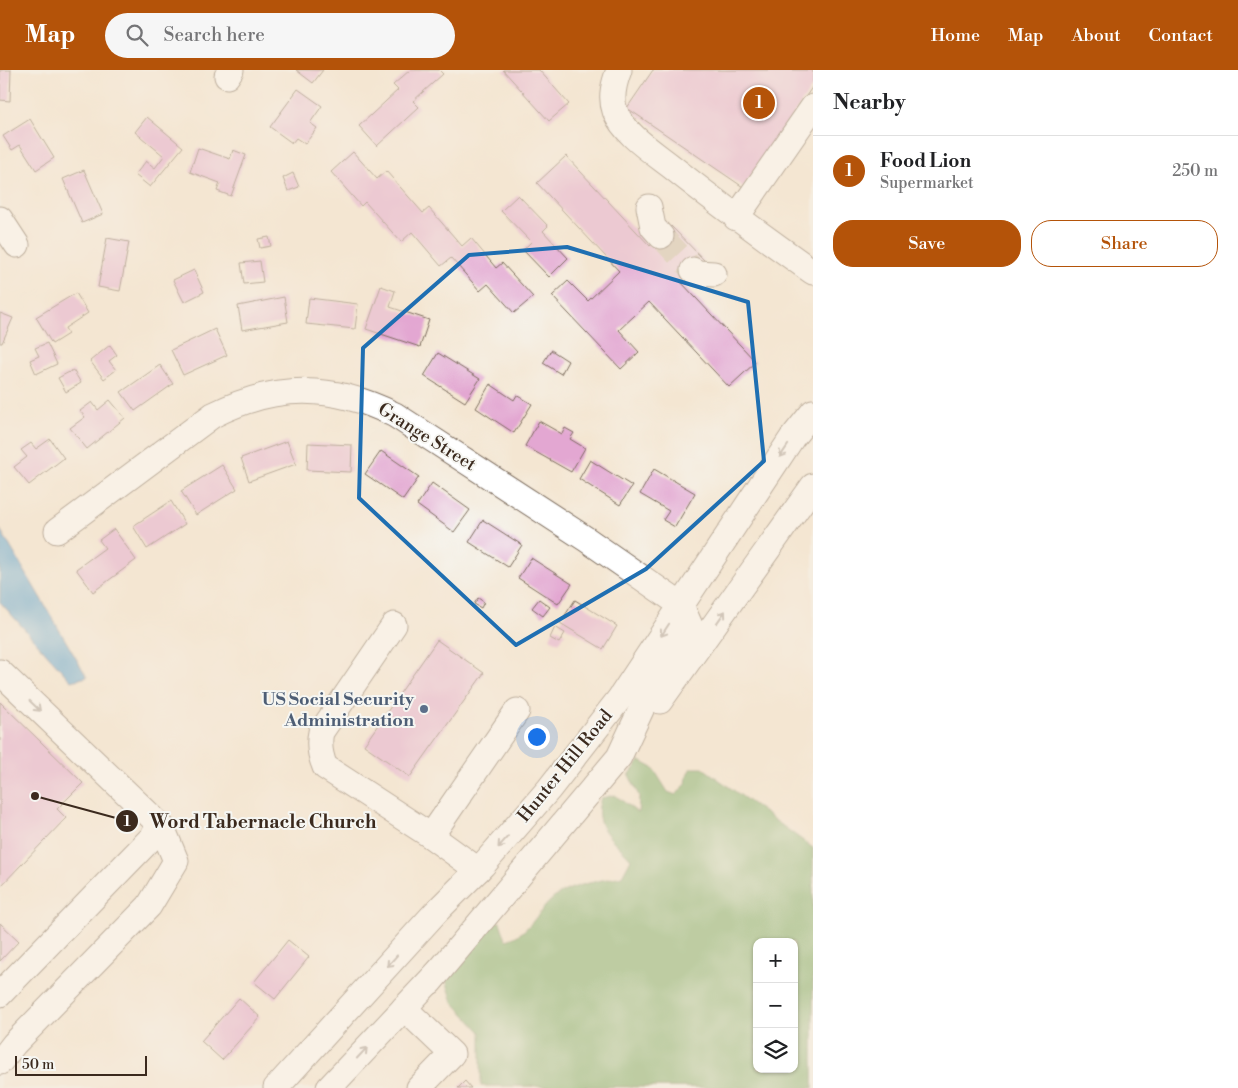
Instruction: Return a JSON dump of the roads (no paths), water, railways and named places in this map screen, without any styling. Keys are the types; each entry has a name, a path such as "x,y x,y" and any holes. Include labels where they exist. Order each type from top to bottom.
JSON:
{"street":[{"path":"618,70 612,88 615,110 622,123 644,144 736,218 813,272"},
{"path":"736,218 813,108"},
{"path":"649,207 653,228 661,236"},
{"path":"0,219 17,245"},
{"name":"Grange Street","path":"57,531 214,415 240,401 291,392 317,392 370,402 395,415 586,539 681,605"},
{"name":"Hunter Hill Road","path":"276,1088 436,912 478,870 549,789 620,698 792,438 813,412"},
{"name":"Hunter Hill Road","path":"619,757 690,662 813,486"},
{"path":"329,1088 430,982 619,757 653,684 691,628 681,605"},
{"path":"394,625 321,732 318,743 320,755 325,767 478,870"},
{"path":"0,672 162,828 176,861 149,906 5,1045"},
{"path":"430,836 517,711"},
{"path":"0,994 162,828"},
{"path":"404,1008 452,1054 419,1088"}],"water":[{"path":"0,529 87,677 71,681 0,602"}],"tunnel":[{"path":"661,236 693,270"}],"place":[{"name":"Food Lion","path":"759,103"},
{"name":"US Social Security Administration","path":"424,709"},
{"name":"Word Tabernacle Church","path":"35,796"}]}
